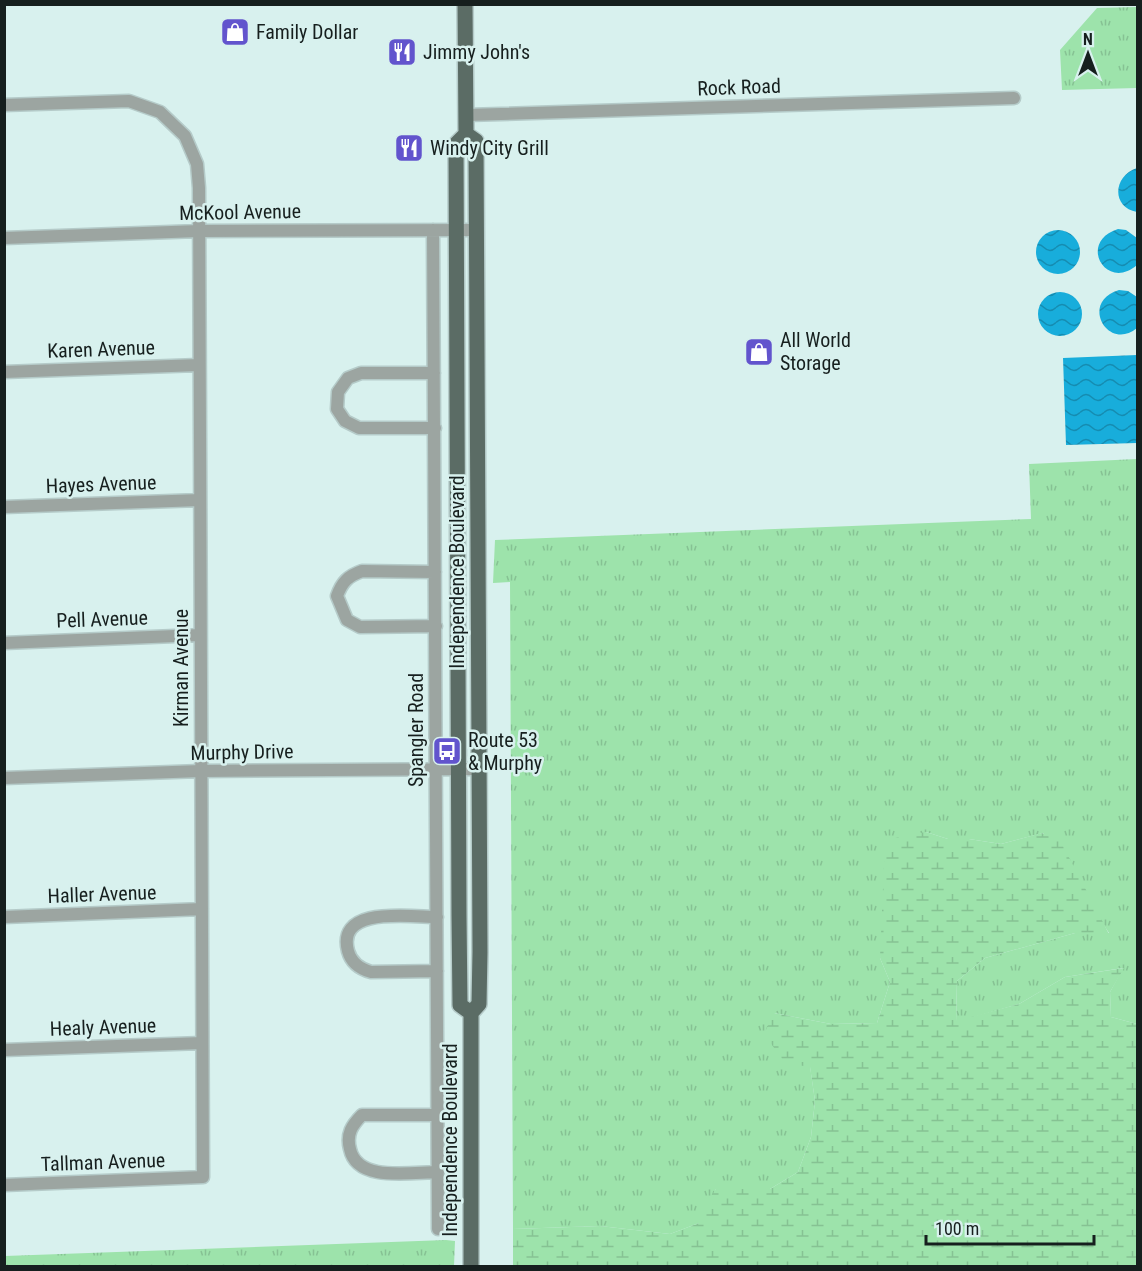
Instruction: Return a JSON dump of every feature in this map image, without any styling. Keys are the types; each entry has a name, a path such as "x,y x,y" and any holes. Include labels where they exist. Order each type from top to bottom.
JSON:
{"main road":[{"name":"Independence Boulevard","path":"465,4 466,134 456,144 460,1005 471,1013"},
{"name":"Independence Boulevard","path":"466,134 476,141 477,230 480,1004 471,1013 471,1266"}],"street":[{"name":"Rock Road","path":"466,115 1014,98"},
{"name":"Kirman Avenue","path":"4,105 129,101 160,112 184,136 197,165 199,188 203,1177"},
{"name":"Spangler Road","path":"434,230 438,1229"},
{"name":"McKool Avenue","path":"4,238 199,231 477,230"},
{"name":"Karen Avenue","path":"4,372 199,365"},
{"path":"434,373 361,373 348,378 338,392 337,409 345,422 358,428 435,428"},
{"name":"Hayes Avenue","path":"4,507 200,500"},
{"path":"435,572 362,571 352,575 342,584 337,596 347,620 360,627 436,626"},
{"name":"Pell Avenue","path":"4,643 200,635"},
{"name":"Murphy Drive","path":"4,778 201,771 479,769"},
{"name":"Haller Avenue","path":"4,917 202,909"},
{"path":"437,917 366,918 354,925 347,943 350,956 358,967 364,970 371,972 437,971"},
{"name":"Healy Avenue","path":"4,1050 202,1043"},
{"path":"438,1115 362,1115 353,1124 348,1139 353,1158 358,1165 371,1171 438,1172"},
{"name":"Tallman Avenue","path":"4,1185 203,1177"}],"green space":[{"path":"1137,7 1137,88 1062,90 1060,50 1097,8"},
{"path":"1137,459 1137,1024 1111,1017 1110,992 1123,968 1065,977 1019,1004 956,1022 957,981 985,958 1075,933 1109,933 1043,833 1001,844 969,839 948,839 926,832 880,958 890,982 877,1023 831,1024 774,1013 810,1066 815,1101 811,1137 798,1172 770,1189 716,1189 699,1223 670,1234 600,1226 513,1229 510,582 493,583 495,540 1031,519 1029,464"},
{"path":"926,832 948,839 969,839 1001,844 1042,833 1061,842 1109,934 1075,933 985,958 957,981 956,1021 1019,1004 1065,977 1124,968 1110,992 1111,1017 1137,1024 1137,1266 513,1266 513,1229 600,1226 670,1234 699,1223 699,1213 716,1189 770,1189 798,1172 811,1137 815,1101 810,1067 785,1063 764,1034 774,1013 831,1024 877,1023 890,982 880,958 885,840"},
{"path":"455,1241 454,1266 5,1266 5,1256"}],"water":[{"path":"1138,168 1137,212 1123,204 1118,191 1123,178"},
{"path":"1118,229 1126,230 1137,238 1137,265 1126,272 1115,273 1100,262 1098,253 1099,244 1106,235"},
{"path":"1058,230 1074,236 1080,252 1074,268 1058,274 1042,268 1036,252 1042,236"},
{"path":"1119,290 1128,291 1137,297 1137,328 1126,334 1116,334 1108,330 1099,314 1101,304 1107,296"},
{"path":"1060,292 1076,298 1082,314 1076,330 1060,336 1044,330 1038,314 1044,298"},
{"path":"1137,355 1137,443 1066,445 1063,358"}],"place":[{"name":"Family Dollar","path":"235,32"},
{"name":"Jimmy John's","path":"402,52"},
{"name":"Windy City Grill","path":"409,148"},
{"name":"All World Storage","path":"759,352"},
{"name":"Route 53 & Murphy","path":"447,751"}]}
